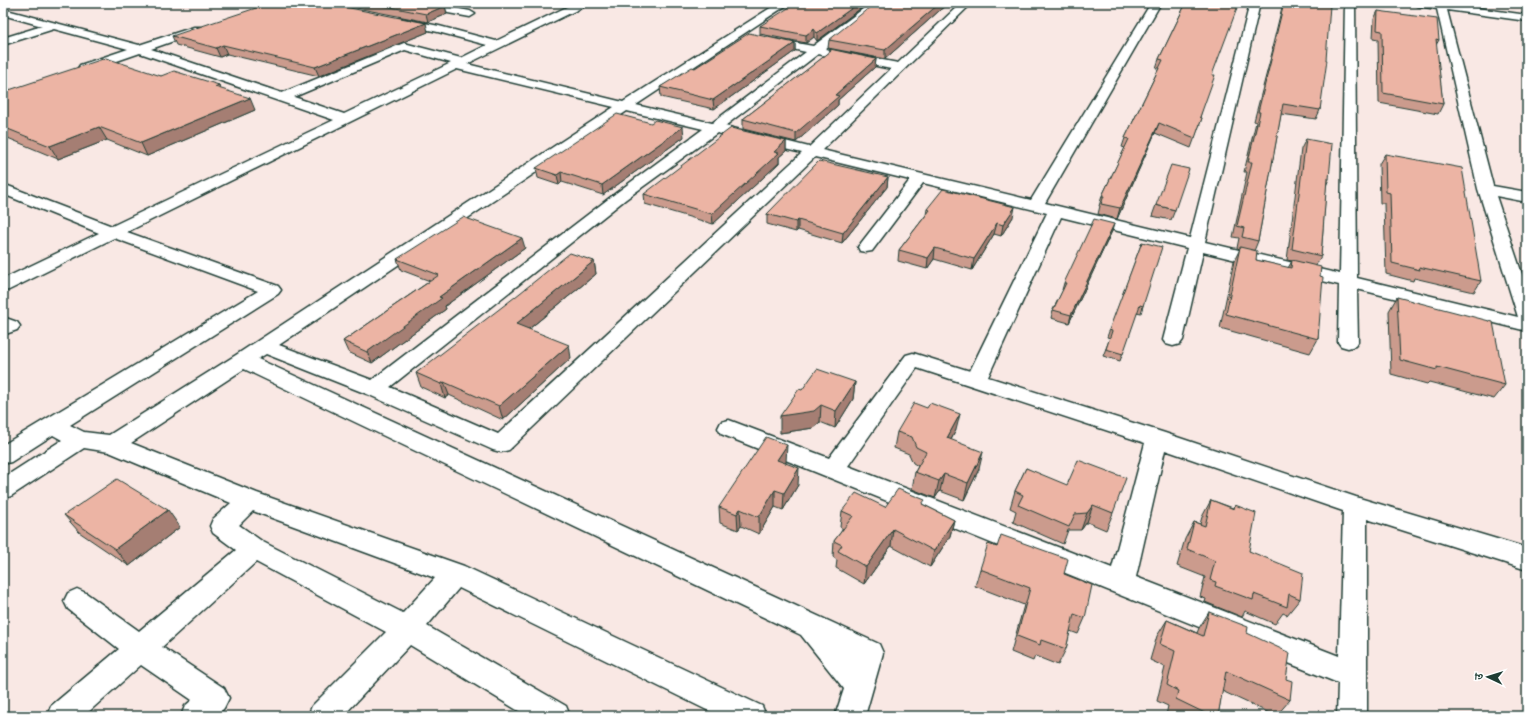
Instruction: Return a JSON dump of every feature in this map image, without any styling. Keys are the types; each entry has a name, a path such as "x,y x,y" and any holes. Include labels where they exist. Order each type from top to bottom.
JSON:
{"street":[{"path":"410,3 470,14 439,28"},
{"path":"3,286 583,3"},
{"path":"112,444 243,360 625,106 750,38 785,3"},
{"path":"374,389 621,196 714,128 877,3"},
{"path":"264,346 374,389 501,444 812,152 967,3"},
{"path":"1035,206 1156,3"},
{"path":"1173,340 1255,3"},
{"path":"1348,342 1350,3"},
{"path":"1418,3 1527,18"},
{"path":"1441,6 1486,189 1527,318"},
{"path":"3,12 140,49 345,119"},
{"path":"3,24 23,18"},
{"path":"392,19 439,28 498,44"},
{"path":"3,41 53,26"},
{"path":"75,72 208,26"},
{"path":"750,38 892,65 898,68"},
{"path":"284,97 404,46 459,64 625,106 1527,325"},
{"path":"866,247 919,178"},
{"path":"3,189 112,232 272,290 3,456"},
{"path":"1486,189 1527,197"},
{"path":"976,380 1056,211"},
{"path":"3,323 10,326 3,330"},
{"path":"243,360 869,653 850,716"},
{"path":"833,470 913,360 1157,439 1355,506 1527,559"},
{"path":"53,426 80,439 112,444 249,500 455,574 751,716"},
{"path":"729,428 1352,675"},
{"path":"3,490 80,439"},
{"path":"1121,584 1157,439"},
{"path":"249,500 222,526 254,549 407,629 548,714"},
{"path":"1352,716 1355,506"},
{"path":"62,716 254,549"},
{"path":"323,716 407,629 455,574"},
{"path":"77,600 140,648 214,698 196,716"}],"building":[{"path":"271,3 324,3 426,23 315,67 223,45 216,48 172,36"},
{"path":"370,3 429,3 445,6 426,14"},
{"path":"796,3 859,3 817,33 814,29 806,35 760,26"},
{"path":"875,3 940,3 885,50 829,40"},
{"path":"1186,3 1239,3 1212,75 1215,75 1200,117 1202,118 1195,138 1159,123 1120,208 1101,204 1104,196 1102,196 1129,139 1125,138 1163,60 1159,59"},
{"path":"1284,3 1318,3 1330,5 1327,60 1320,110 1283,104 1258,241 1242,237 1244,228 1237,226 1252,162 1248,162 1260,112 1258,112"},
{"path":"1378,11 1437,19 1439,40 1436,39 1443,104 1383,93 1382,31 1377,30"},
{"path":"749,33 795,43 713,100 660,87 692,67 695,68"},
{"path":"830,49 876,59 835,95 839,96 796,133 743,119 831,51"},
{"path":"106,58 161,76 174,71 219,85 215,87 250,98 141,143 99,127 50,146 3,127 3,92"},
{"path":"617,114 651,123 655,120 683,127 602,185 561,172 557,175 536,168"},
{"path":"731,128 786,141 774,152 779,153 712,214 644,194"},
{"path":"1306,139 1332,144 1329,179 1327,179 1321,256 1292,249"},
{"path":"1385,154 1462,168 1481,281 1419,267 1420,270 1392,263 1390,193 1386,192"},
{"path":"819,161 888,177 843,233 798,220 796,222 767,214"},
{"path":"1171,165 1189,169 1175,210 1156,205"},
{"path":"943,189 1015,207 1003,225 997,223 974,259 935,248 928,258 899,250 930,210 927,209"},
{"path":"463,217 522,238 439,297 442,298 367,352 343,341 439,275 397,259"},
{"path":"1094,219 1114,224 1071,315 1053,310 1066,283 1064,283"},
{"path":"1142,242 1162,247 1143,306 1140,305 1123,354 1106,349 1112,331 1109,330"},
{"path":"1240,247 1257,251 1256,260 1291,268 1292,260 1321,267 1320,276 1323,277 1318,339 1226,314"},
{"path":"570,253 594,261 516,324 569,345 499,406 444,382 441,384 416,373 515,297"},
{"path":"1397,297 1493,322 1505,385 1437,367 1437,370 1400,360"},
{"path":"817,369 855,382 836,411 821,405 814,411 780,416 799,389 802,390"},
{"path":"914,403 927,408 930,403 960,414 947,438 983,452 968,483 944,474 939,481 915,472 926,452 916,447 912,437 897,432"},
{"path":"766,437 787,445 777,460 799,468 784,493 775,490 759,517 740,509 737,514 719,507"},
{"path":"1078,460 1126,478 1113,513 1093,505 1087,513 1075,514 1069,527 1018,505 1023,495 1015,491 1026,468 1067,485"},
{"path":"117,479 168,510 115,549 64,515"},
{"path":"898,489 925,500 922,504 954,520 934,551 893,529 866,567 838,551 842,545 834,541 853,516 842,511 856,493 885,507"},
{"path":"1211,500 1234,509 1235,505 1256,513 1249,551 1303,573 1300,599 1289,594 1287,607 1254,594 1253,600 1215,586 1216,582 1210,580 1215,561 1187,549 1194,522 1205,526"},
{"path":"1001,535 1068,559 1064,574 1092,585 1085,618 1074,614 1066,649 1041,640 1040,645 1017,636 1030,588 980,569 988,544 997,547"},
{"path":"1209,612 1248,627 1247,633 1290,653 1286,679 1292,681 1290,700 1226,671 1218,716 1211,716 1176,699 1178,691 1167,685 1175,651 1160,644 1167,620 1203,636"}]}
